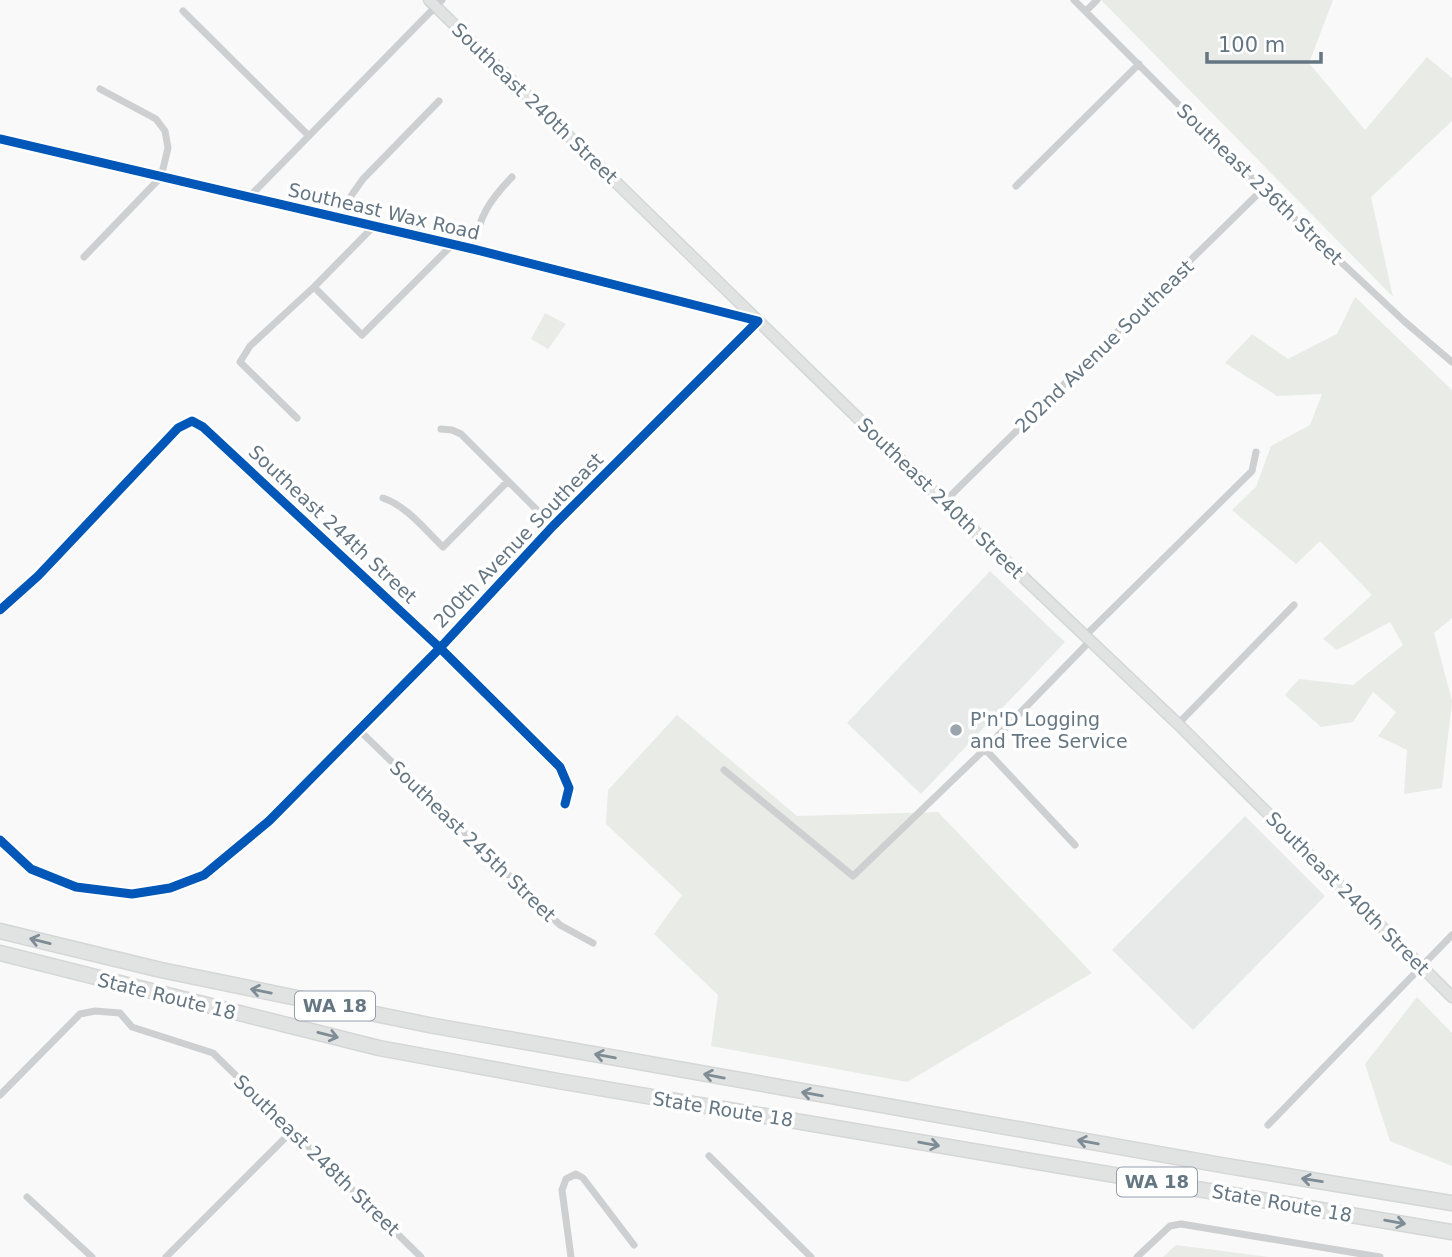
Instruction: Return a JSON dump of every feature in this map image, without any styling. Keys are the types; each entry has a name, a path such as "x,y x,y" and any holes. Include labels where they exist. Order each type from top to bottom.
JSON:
{"highway":[{"name":"State Route 18","path":"0,931 161,970 429,1025 1144,1152 1452,1203"},
{"name":"State Route 18","path":"0,953 389,1050 611,1091 1452,1232"}],"main road":[{"name":"Southeast 240th Street","path":"436,2 944,502 1178,724 1452,997"}],"street":[{"name":"Southeast 236th Street","path":"1074,0 1263,189 1404,321 1452,362"},
{"path":"1086,11 1097,0"},
{"path":"248,198 436,2"},
{"path":"183,11 309,135"},
{"path":"1016,186 1139,64"},
{"path":"84,257 160,177 168,148 161,124 152,116 100,89"},
{"path":"344,219 351,196 363,179 439,101"},
{"name":"Southeast Wax Road","path":"0,139 472,249 758,321"},
{"path":"472,249 484,212 512,177"},
{"name":"202nd Avenue Southeast","path":"944,502 1263,189"},
{"path":"297,418 240,362 250,346 314,287 374,226"},
{"path":"314,287 362,335 451,246"},
{"name":"200th Avenue Southeast","path":"0,839 31,869 76,887 132,894 170,888 204,875 269,821 440,648 553,526 758,321"},
{"name":"Southeast 244th Street","path":"0,610 38,576 178,428 192,421 203,427 440,648 560,768 569,788 565,804"},
{"path":"441,429 461,434 553,526"},
{"path":"724,770 853,876 985,749 1087,638 1252,471 1256,452"},
{"path":"383,498 394,501 403,508 443,547 508,481"},
{"path":"1178,724 1294,605"},
{"name":"Southeast 245th Street","path":"359,730 560,925 593,943"},
{"path":"985,749 1076,845"},
{"path":"1268,1125 1452,934"},
{"name":"Southeast 248th Street","path":"0,1095 80,1014 95,1011 120,1013 132,1027 213,1053 421,1257"},
{"path":"166,1257 293,1130"},
{"path":"709,1156 811,1257"},
{"path":"571,1257 562,1191 566,1179 576,1174 583,1178 634,1245"},
{"path":"27,1197 92,1257"},
{"path":"1138,1257 1170,1226 1186,1224 1380,1257"}],"shaded area":[{"path":"1101,0 1333,0 1309,63 1365,130 1427,57 1452,78 1452,121 1371,197 1393,297"},
{"path":"1355,297 1452,390 1452,618 1434,633 1452,701 1442,788 1404,794 1407,750 1378,736 1396,712 1373,692 1353,722 1321,727 1285,695 1299,679 1353,685 1403,645 1390,622 1337,650 1323,639 1372,595 1320,541 1296,564 1232,510 1256,487 1271,446 1310,425 1322,394 1277,396 1225,363 1252,334 1288,359 1337,334"},
{"path":"545,313 566,324 548,349 531,339"},
{"path":"990,571 1065,642 921,794 847,723"},
{"path":"677,715 797,816 938,812 1092,973 907,1082 711,1046 718,995 654,934 682,895 606,824 608,790"},
{"path":"1245,816 1325,896 1193,1030 1112,950"},
{"path":"1417,997 1452,1033 1452,1166 1390,1141 1365,1064"},
{"path":"1176,1245 1269,1257 1163,1257"}],"cycle path":[{"path":"0,139 473,249 758,321"},
{"path":"0,840 31,869 76,887 132,894 170,888 204,875 269,821 440,648 553,526 758,321"},
{"path":"0,610 38,576 178,428 192,421 203,427 440,648 560,767 569,788 565,804"}],"place":[{"name":"P'n'D Logging and Tree Service","path":"956,730"}]}
